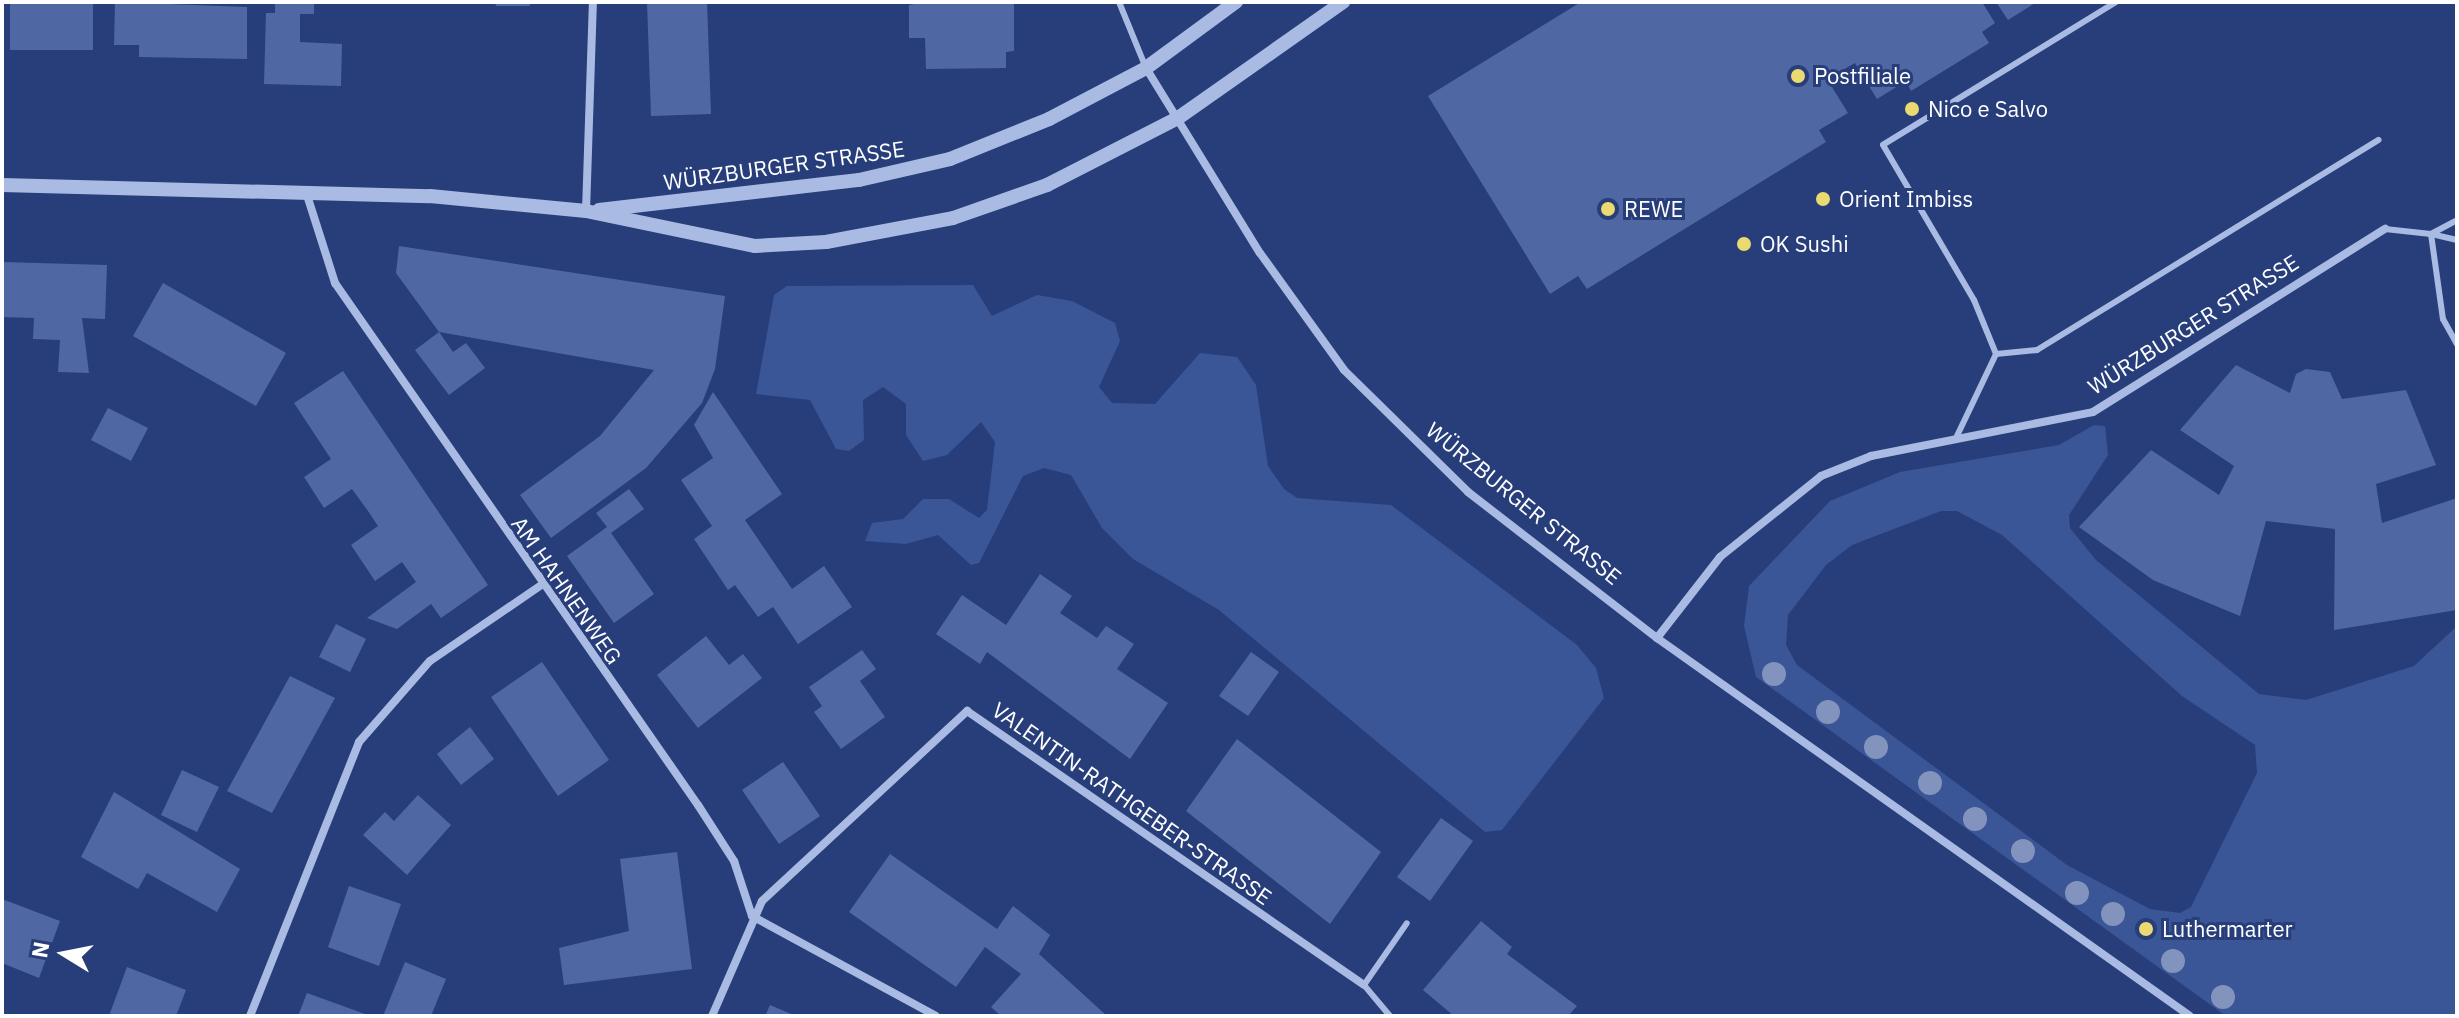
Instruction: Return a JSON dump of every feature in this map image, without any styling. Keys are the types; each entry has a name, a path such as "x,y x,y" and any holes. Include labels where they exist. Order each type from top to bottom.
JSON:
{"street":[{"path":"586,211 593,2"},
{"path":"1146,68 1236,2"},
{"path":"1178,118 1343,2"},
{"name":"WÜRZBURGER STRASSE","path":"586,211 908,171 999,141 1146,68 1299,310 1386,416 1468,492 1657,638 2190,1016"},
{"name":"WÜRZBURGER STRASSE","path":"2,185 305,190 586,211 755,246 826,242 953,218 1020,194 1178,118"},
{"name":"AM HAHNENWEG","path":"305,190 335,283 540,586 698,805 734,861 752,916"},
{"name":"WÜRZBURGER STRASSE","path":"1657,638 1720,557 1778,504 1821,476 1871,456 2093,412 2385,229"},
{"path":"250,1016 359,742 430,661 540,586"},
{"name":"VALENTIN-RATHGEBER-STRASSE","path":"752,916 967,711 1364,985"},
{"path":"712,1016 752,916"},
{"path":"752,916 760,927 881,980 936,1016"}],"lane":[{"path":"1119,2 1146,68"},
{"path":"1956,438 1996,354 1974,300 1883,145 2116,2"},
{"path":"1996,354 2037,350 2379,140"},
{"path":"2457,220 2431,234 2443,319 2457,344"},
{"name":"WÜRZBURGER STRASSE","path":"2385,229 2457,240"},
{"path":"1390,1016 1364,985 1407,923"}],"shaded area":[{"path":"973,285 992,316 1037,295 1072,301 1115,323 1120,341 1099,387 1112,403 1155,404 1200,353 1237,357 1256,385 1268,466 1284,489 1297,498 1391,505 1577,645 1596,668 1604,698 1502,830 1485,832 1219,610 1133,559 1102,528 1071,475 1044,468 1023,476 979,563 971,565 938,535 906,544 865,541 872,523 903,519 923,499 949,499 979,518 987,510 995,442 981,422 947,455 923,461 906,435 906,404 883,387 863,400 864,440 849,451 836,449 810,400 756,394 774,295 787,286"},
{"path":"2094,425 2105,426 2108,455 2069,515 2070,528 2096,560 2259,694 2306,700 2414,666 2457,626 2457,1016 2226,1016 1756,677 1744,626 1749,586 1830,501 1900,472 2059,445","holes":["1941,511 1957,511 2002,535 2182,696 2255,745 2257,773 2191,907 2180,913 2150,909 2067,865 1797,665 1786,645 1788,615 1826,565 1852,545"]}],"building":[{"path":"10,2 93,2 93,50 10,50"},
{"path":"115,2 247,7 247,59 139,57 139,45 114,45"},
{"path":"275,2 314,2 314,14 300,14 300,42 342,44 341,86 264,84 266,13 275,13"},
{"path":"495,2 530,2 530,6 496,6"},
{"path":"647,2 707,2 711,114 651,116"},
{"path":"924,2 1014,2 1014,51 1006,52 1006,68 926,69 925,38 909,38 909,5"},
{"name":"REWE","path":"1581,2 1982,2 1995,23 1982,32 1989,43 1911,91 1906,81 1877,99 1855,63 1827,79 1848,113 1819,130 1826,142 1587,289 1578,276 1550,294 1428,96"},
{"path":"1996,2 2037,2 2008,20"},
{"path":"399,246 725,296 715,369 702,403 646,468 551,538 520,495 600,436 654,370 439,332 396,273"},
{"path":"2,262 107,265 105,319 82,318 89,373 58,372 60,340 33,339 34,318 2,317"},
{"path":"163,283 286,353 256,406 133,336"},
{"path":"439,332 453,352 466,343 485,368 449,395 415,350"},
{"path":"2236,365 2290,393 2296,374 2306,369 2330,372 2342,399 2406,390 2436,465 2376,484 2382,523 2457,498 2457,610 2334,630 2335,529 2266,521 2240,616 2153,580 2079,527 2151,450 2219,495 2234,466 2180,430"},
{"path":"343,371 488,585 441,618 431,604 397,629 367,618 416,582 402,562 375,581 351,545 378,526 368,511 352,489 324,508 304,477 331,459 294,403"},
{"path":"713,392 782,494 745,520 792,589 824,566 852,607 798,644 773,607 758,617 735,585 728,590 694,539 712,526 681,480 713,458 694,425"},
{"path":"108,408 148,428 131,461 91,440"},
{"path":"629,489 644,509 611,533 654,594 614,623 567,556 607,527 596,513"},
{"path":"1040,574 1072,596 1060,613 1097,638 1106,626 1134,644 1117,669 1168,703 1130,759 987,652 980,664 936,634 962,595 1006,625"},
{"path":"336,624 366,639 350,672 319,657"},
{"path":"706,636 729,665 743,654 762,678 698,728 657,675"},
{"path":"862,650 876,669 860,681 885,717 841,749 814,712 822,706 809,687"},
{"path":"1251,652 1279,672 1248,716 1219,696"},
{"path":"542,662 609,760 558,796 491,697"},
{"path":"290,676 335,698 272,813 227,791"},
{"path":"470,727 494,759 461,785 437,754"},
{"path":"1237,739 1381,852 1330,924 1186,811"},
{"path":"783,762 820,816 779,844 742,790"},
{"path":"182,770 219,787 197,832 161,815"},
{"path":"114,792 240,869 217,912 147,873 138,889 81,857"},
{"path":"418,795 451,825 407,875 363,835 385,812 394,821"},
{"path":"1441,818 1473,841 1430,901 1397,877"},
{"path":"677,852 692,969 564,985 559,948 629,931 620,859"},
{"path":"890,854 997,929 1013,906 1050,935 1039,954 1107,1016 1001,1016 991,1007 1021,974 985,947 956,987 849,912"},
{"path":"349,886 401,904 379,966 328,947"},
{"path":"2,899 60,921 39,978 2,963"},
{"path":"1481,921 1512,947 1507,954 1577,1006 1568,1016 1454,1016 1423,990"},
{"path":"405,962 446,979 431,1016 383,1016"},
{"path":"127,967 186,990 176,1016 109,1016"},
{"path":"307,993 365,1014 298,1016"},
{"path":"770,1005 796,1016 765,1016"}],"place":[{"name":"Postfiliale","path":"1798,76"},
{"name":"Nico e Salvo","path":"1912,109"},
{"name":"Orient Imbiss","path":"1823,199"},
{"name":"REWE","path":"1608,209"},
{"name":"OK Sushi","path":"1744,244"},
{"name":"Luthermarter","path":"2146,929"}]}
